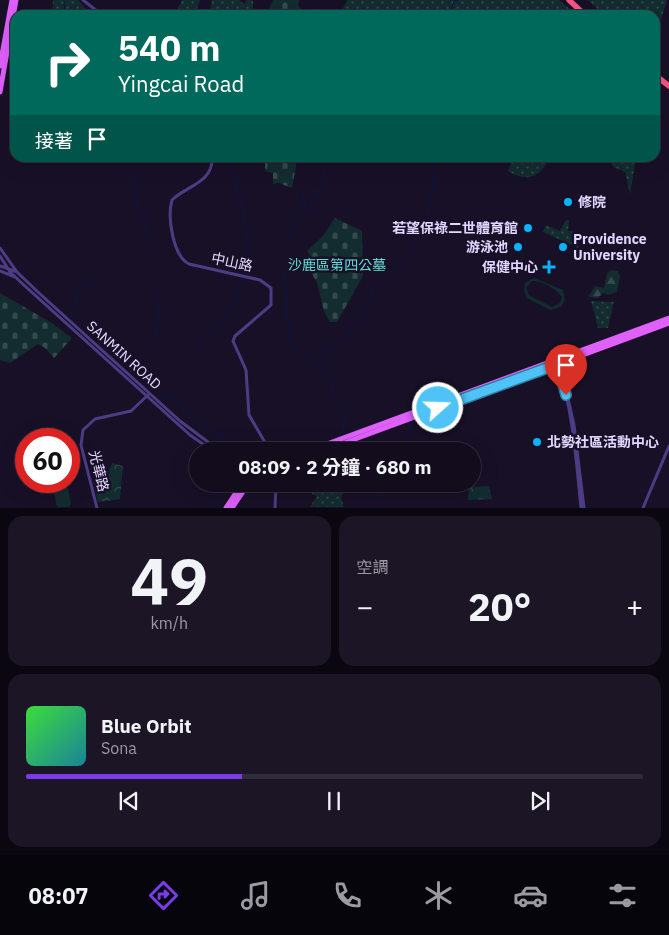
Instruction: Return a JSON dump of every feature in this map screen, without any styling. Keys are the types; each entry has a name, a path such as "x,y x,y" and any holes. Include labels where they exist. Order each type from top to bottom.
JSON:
{"highway":[{"path":"564,0 575,10"},
{"path":"569,0 580,10"}],"main road":[{"path":"0,66 10,11"},
{"path":"0,92 10,32"},
{"path":"335,442 669,319"},
{"path":"333,442 559,360"},
{"path":"345,442 559,360"},
{"path":"230,508 236,492"},
{"path":"230,508 240,492"}],"street":[{"path":"83,0 96,10"},
{"name":"中山路","path":"211,162 208,172 202,181 172,200 171,218 176,249 181,259 189,264 260,280 271,288 272,305 235,336 233,341 246,370 249,414 265,442"},
{"name":"SANMIN ROAD","path":"0,248 18,272 108,360 149,394"},
{"name":"SANMIN ROAD","path":"0,256 8,269 16,277 203,442"},
{"name":"SANMIN ROAD","path":"0,266 18,272"},
{"name":"SANMIN ROAD","path":"0,271 16,277"},
{"path":"559,360 572,426 583,508"},
{"name":"光華路","path":"97,508 81,445 83,430 96,418 131,411 149,394"},
{"path":"643,508 669,446"},
{"path":"275,508 276,492"}],"green space":[{"path":"53,0 78,0 87,10 52,10"},
{"path":"182,0 200,0 197,10 177,10"},
{"path":"212,0 239,0 244,4 247,0 253,0 253,10 210,10"},
{"path":"273,0 299,0 298,6 302,10 268,10"},
{"path":"347,0 559,0 571,10 367,10 363,8 362,10 342,10"},
{"path":"588,0 667,0 660,23 660,10 599,10"},
{"path":"265,162 297,162 292,188 279,183 273,184 273,173 265,171"},
{"path":"511,162 546,162 537,174 532,176 520,177 508,171"},
{"path":"612,162 635,162 630,194 625,172 613,167"},
{"name":"沙鹿區第四公墓","path":"335,218 362,231 363,276 337,322 330,322 324,311 317,283 310,270 312,260 307,251 323,236"},
{"path":"566,220 569,220 568,231 580,232 578,248 543,232 546,225 560,231"},
{"path":"612,270 618,271 620,276 617,292 608,295 603,293 598,298 588,297 595,286 604,288 607,273"},
{"path":"534,278 563,290 565,300 561,307 550,310 527,298 524,290 525,283","holes":["532,281 536,281 556,291 562,297 560,303 552,307 529,295 526,288"]},
{"path":"0,293 52,323 72,338 54,358 45,348 38,344 10,363 0,360"},
{"path":"591,301 614,302 608,328 598,328"},
{"path":"112,463 123,466 120,499 98,502 93,481 107,477"},
{"path":"481,486 489,486 492,499 468,500 469,492 481,492"},
{"path":"312,492 343,492 341,498 344,507 310,507 317,496 312,494"},
{"path":"54,493 69,493 71,503 69,507 58,507"}],"waterway":[{"path":"64,0 65,10"},
{"path":"200,10 204,7 202,0"},
{"path":"308,0 315,10"},
{"path":"340,10 347,0"},
{"path":"451,10 454,1 458,0"},
{"path":"123,162 132,172 139,214 148,219 144,226 154,249"},
{"path":"229,162 232,173"},
{"path":"287,243 297,220 313,205 318,195 327,162"},
{"path":"343,435 345,412 331,387 331,379 322,369 328,347 349,336 351,328 359,323 361,312 368,306 374,286 380,284 393,268 401,264 422,236 434,188 433,166 436,162"},
{"path":"233,175 243,211 248,241 243,274"},
{"path":"303,193 305,209"},
{"path":"282,271 286,286 290,344 321,368"},
{"path":"73,318 78,292 88,281 88,275"},
{"path":"199,345 205,336 222,323 230,311 242,278"},
{"path":"153,344 160,312 157,296"},
{"path":"108,348 139,372 146,372"},
{"path":"161,393 175,400"},
{"path":"176,398 183,409 196,420 223,435 223,442"},
{"path":"406,442 409,434 410,422"},
{"path":"213,492 220,508"},
{"path":"362,492 366,497 373,499 377,499 380,492"}],"place":[{"name":"修院","path":"568,202"},
{"name":"若望保祿二世體育館","path":"528,228"},
{"name":"游泳池","path":"518,247"},
{"name":"Providence University","path":"563,247"},
{"name":"保健中心","path":"549,267"},
{"name":"北勢社區活動中心","path":"537,442"}],"route":[{"path":"438,408 558,364 566,395"}]}
